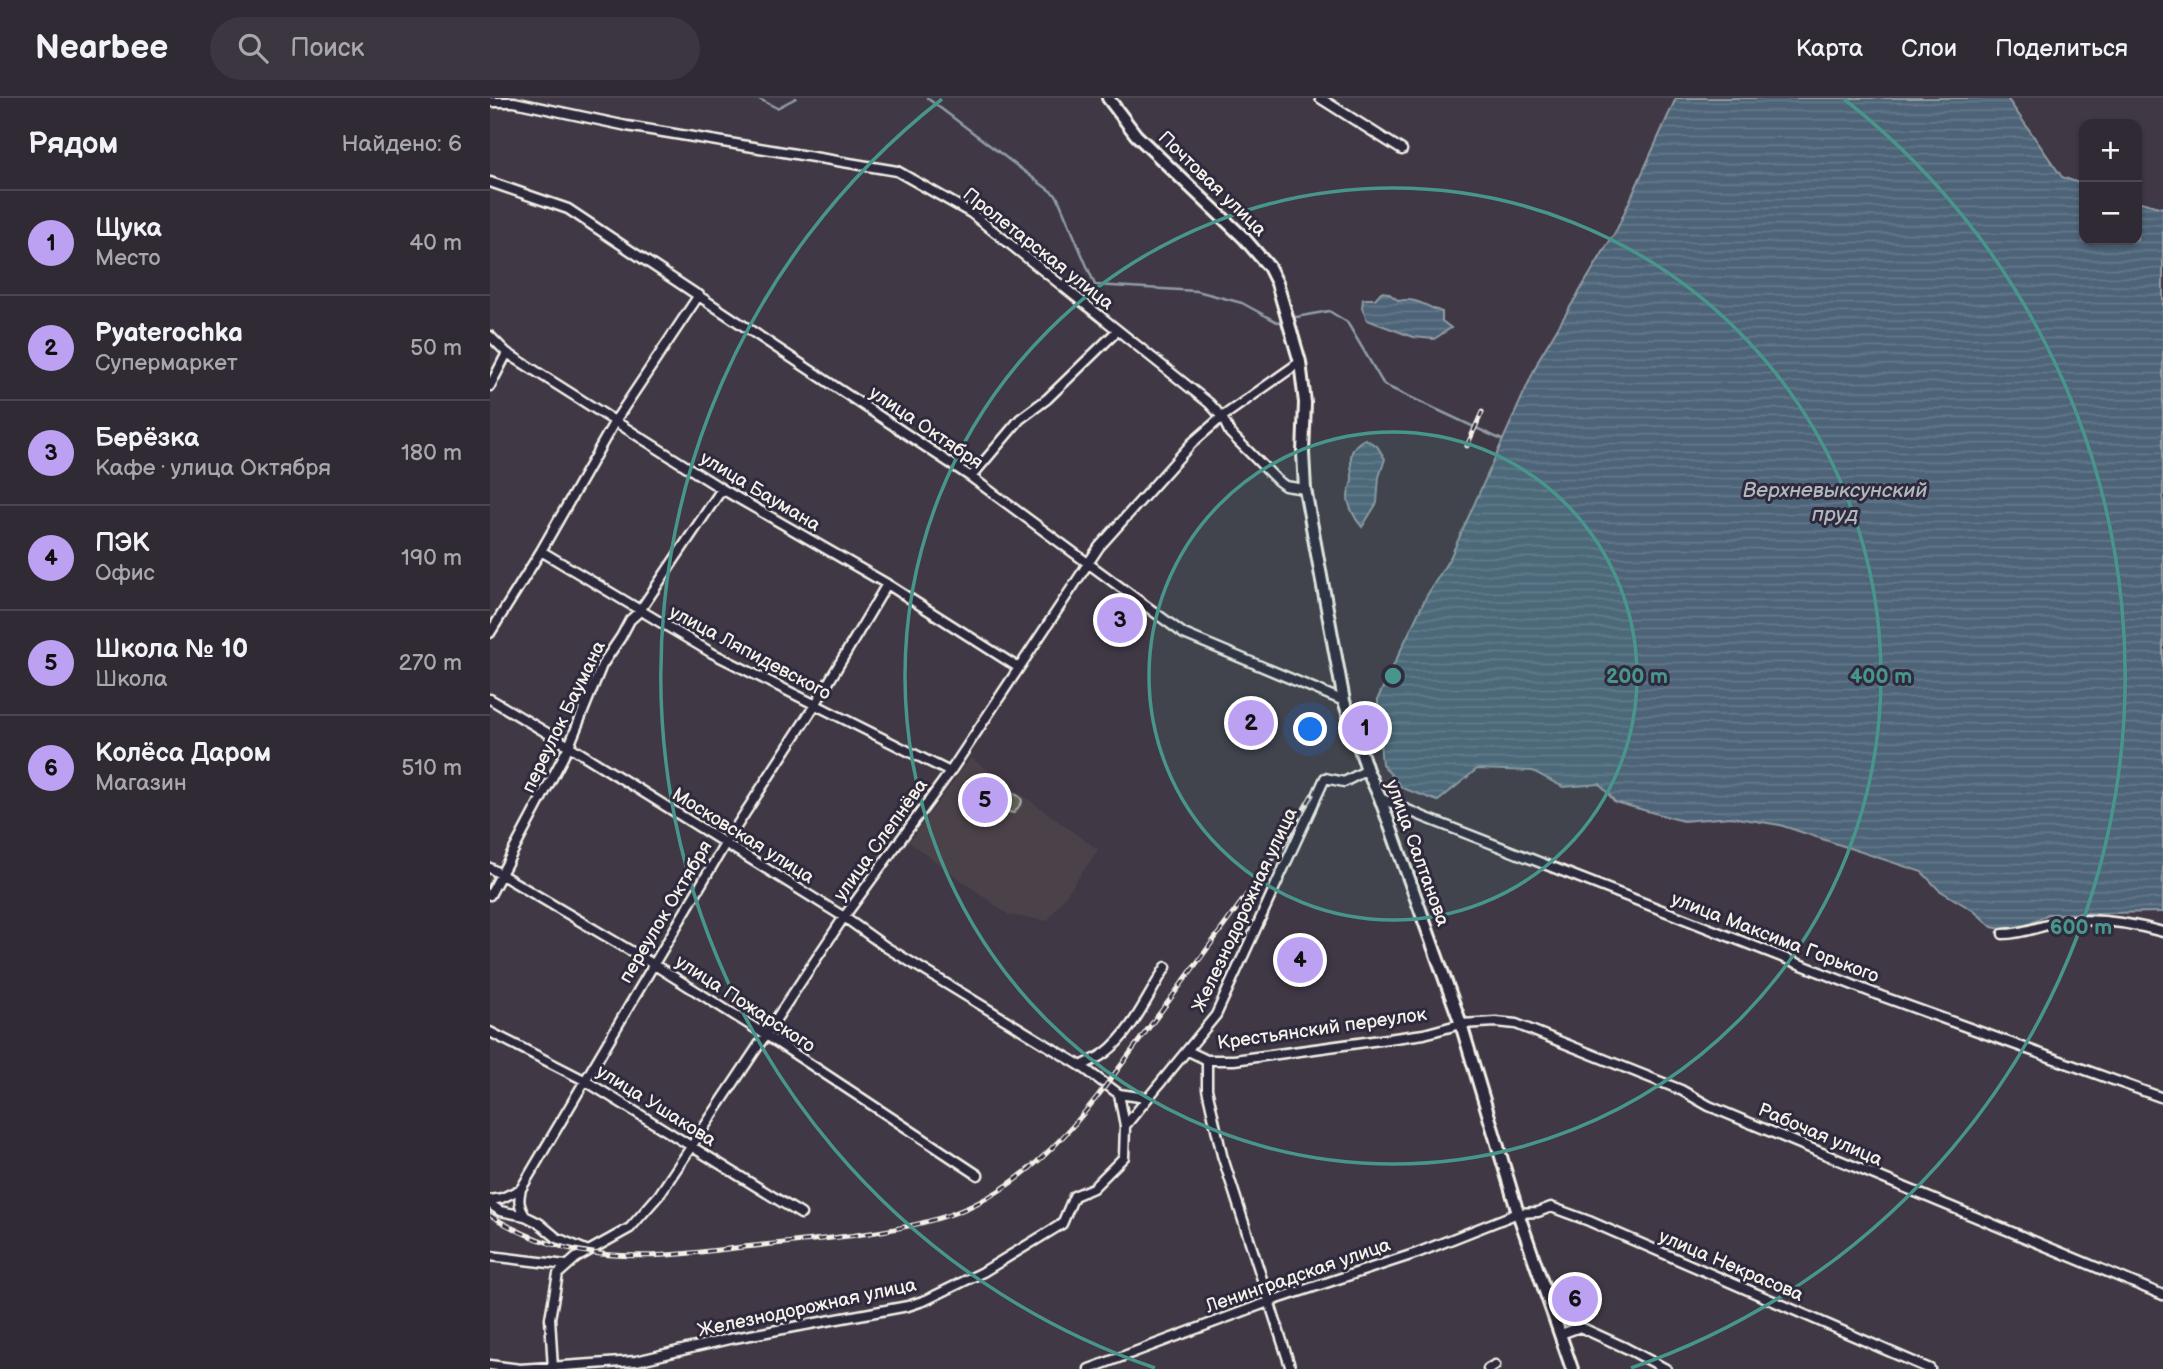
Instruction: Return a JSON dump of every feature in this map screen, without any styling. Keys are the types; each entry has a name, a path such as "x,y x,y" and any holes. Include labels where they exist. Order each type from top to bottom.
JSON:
{"main road":[{"name":"Почтовая улица","path":"1108,98 1136,135 1269,267 1293,335"},
{"name":"улица Салтанова","path":"1293,335 1300,362 1305,403 1304,489 1344,701 1461,1024 1518,1213 1572,1369"}],"street":[{"path":"1320,98 1402,150"},
{"name":"Пролетарская улица","path":"490,102 514,102 627,126 897,170 971,213 1192,388 1222,417 1230,433 1277,480 1285,486 1304,489"},
{"name":"улица Октября","path":"490,182 568,209 971,477 1184,634 1344,701"},
{"path":"490,632 541,551 615,421 699,295"},
{"path":"971,477 1020,419 1047,399 1117,331"},
{"name":"улица Баумана","path":"490,336 507,353 722,489 887,584 1019,668"},
{"path":"490,386 507,353"},
{"name":"улица Слепнёва","path":"566,1265 619,1235 644,1214 844,917 950,772 1088,562 1192,443 1222,417 1300,362"},
{"name":"переулок Баумана","path":"490,895 569,746 603,665 630,620 639,612 722,489"},
{"name":"улица Ляпидевского","path":"541,551 639,612 712,653 950,772"},
{"name":"переулок Октября","path":"521,1189 725,844 815,705 887,584"},
{"name":"Московская улица","path":"490,699 844,917 886,947 1081,1066 1119,1094"},
{"name":"Железнодорожная улица","path":"490,1365 520,1369 636,1361 729,1339 888,1310 926,1300 983,1272 1062,1224 1074,1196 1093,1188 1124,1157 1125,1126 1216,1016 1325,778 1344,782 1367,770"},
{"name":"улица Максима Горького","path":"1380,797 1424,817 1881,996 2163,1098"},
{"name":"улица Пожарского","path":"490,868 653,964 766,1035 978,1175"},
{"path":"2003,934 2028,932 2048,925 2082,920 2143,926 2163,932"},
{"path":"1081,1066 1114,1045 1166,967"},
{"name":"Крестьянский переулок","path":"1188,1051 1207,1060 1234,1060 1424,1034 1461,1024"},
{"name":"Рабочая улица","path":"1461,1024 1516,1024 1681,1090 1709,1106 2163,1295"},
{"name":"улица Ушакова","path":"490,1032 584,1080 801,1214"},
{"path":"1207,1060 1207,1089 1222,1155 1292,1369"},
{"path":"1125,1126 1119,1094 1147,1098"},
{"path":"521,1189 490,1202 500,1211 525,1216 557,1238 588,1251"},
{"path":"521,1189 520,1208 525,1216"},
{"name":"улица Некрасова","path":"1518,1213 1538,1212 1551,1207 1564,1211 1930,1369"},
{"name":"Ленинградская улица","path":"1089,1369 1271,1301 1416,1253 1518,1213"},
{"path":"490,1256 566,1265"},
{"path":"553,1367 550,1346 551,1300 558,1274 566,1265"},
{"path":"1561,1334 1580,1328 1666,1369"}],"shaded area":[{"path":"971,758 1098,850 1047,921 1009,915 909,842"}],"green space":[{"path":"993,778 1021,798 1022,802 1014,813 1008,812 983,793 983,788"}],"water":[{"name":"Верхневыксунский пруд","path":"1676,98 2007,98 2062,177 2079,183 2079,245 2142,245 2142,202 2163,208 2163,912 2048,914 2015,932 1992,927 1974,911 1939,890 1922,872 1780,825 1731,817 1683,821 1615,802 1600,784 1563,787 1533,771 1477,769 1438,801 1402,788 1382,764 1380,743 1383,725 1378,710 1378,698 1426,597 1451,556 1540,357 1617,229"},
{"path":"1381,292 1388,293 1399,301 1416,301 1442,312 1442,321 1451,328 1434,339 1413,337 1367,320 1362,308 1363,299 1375,299"},
{"path":"1365,439 1377,446 1385,459 1379,477 1377,503 1362,527 1352,512 1348,496 1352,481 1352,452"}],"waterway":[{"path":"757,98 777,108 796,98"},
{"path":"927,98 1057,196 1095,285 1197,291 1242,303 1277,322 1285,320"},
{"path":"1291,318 1329,311 1347,322 1384,385 1502,440"}],"railway":[{"path":"1467,446 1482,412"},
{"path":"490,1215 519,1232 549,1243 579,1251 639,1256 702,1252 871,1233 949,1215 983,1200 1041,1159 1090,1105 1284,844 1312,795"}],"place":[{"name":"Берёзка","path":"1120,620"},
{"name":"Pyaterochka","path":"1251,723"},
{"name":"Щука","path":"1365,728"},
{"name":"Школа № 10","path":"985,800"},
{"name":"ПЭК","path":"1300,960"},
{"name":"Колёса Даром","path":"1575,1299"}]}
